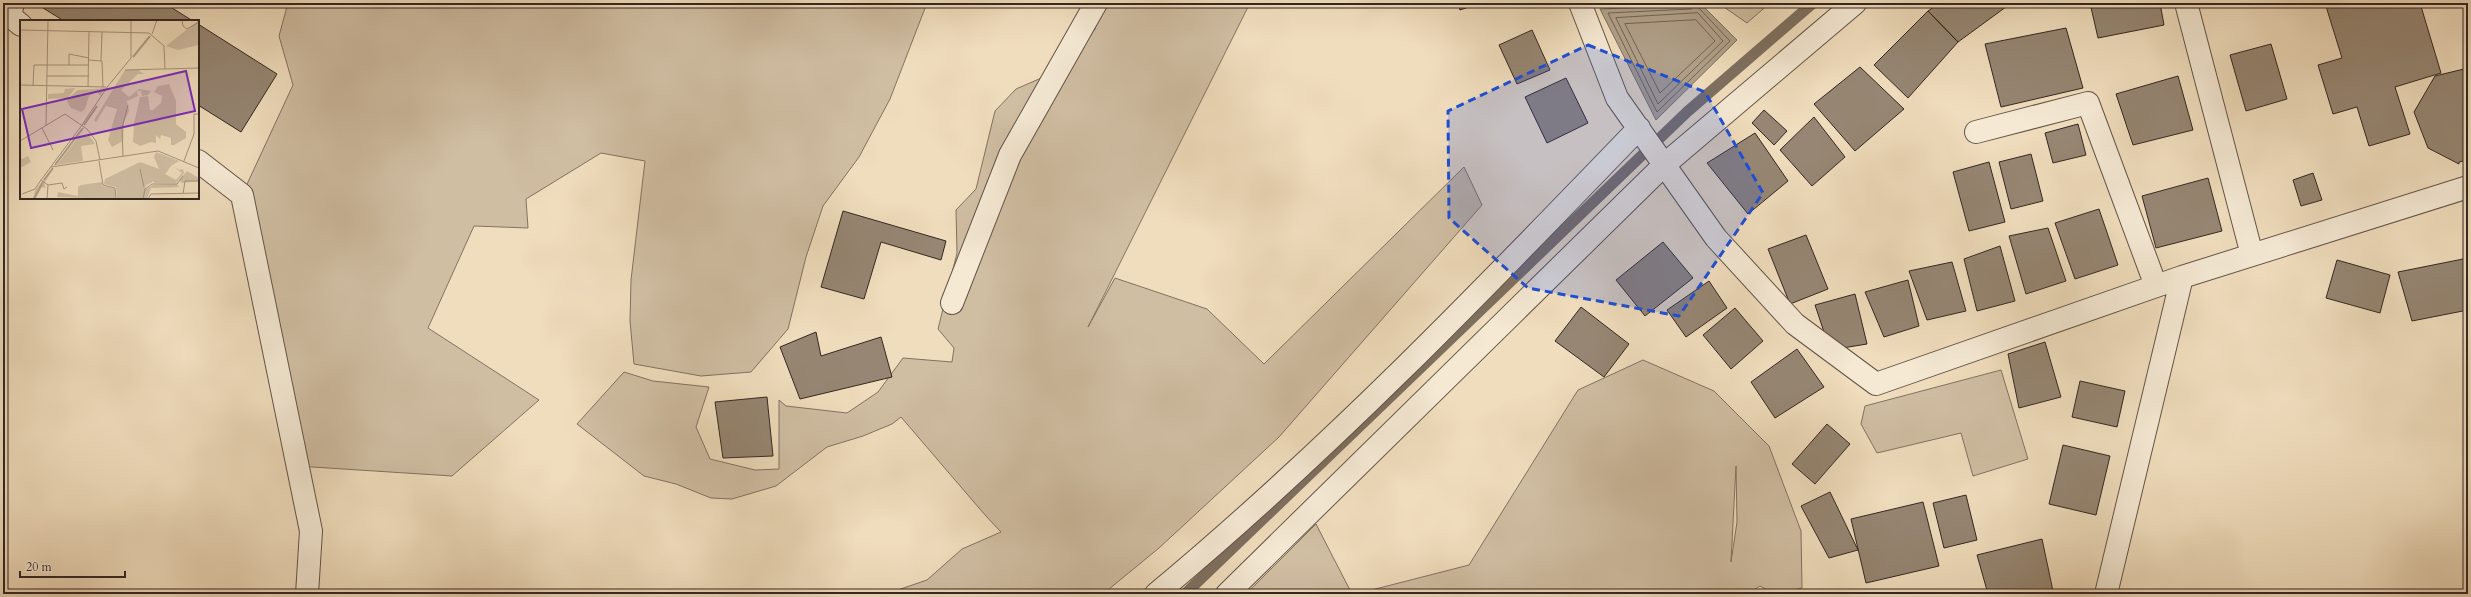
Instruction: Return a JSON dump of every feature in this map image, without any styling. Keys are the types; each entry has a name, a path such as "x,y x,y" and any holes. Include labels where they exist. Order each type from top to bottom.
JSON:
{"street":[{"path":"13,3 10,16 20,23"},
{"path":"952,303 1010,155 1096,3"},
{"path":"1580,3 1617,98 1716,238 1795,324 1876,384 2156,286 2468,187"},
{"path":"1227,594 1662,161 1855,3"},
{"path":"2186,3 2252,255"},
{"path":"1976,132 2088,103 2156,286"},
{"path":"1156,594 1323,446 1532,239 1638,128"},
{"path":"199,162 242,195 311,532 307,594"},
{"path":"2106,594 2182,278"}],"highlighted area":[{"path":"1588,45 1705,92 1763,193 1679,316 1528,288 1449,218 1448,111"}],"shaded area":[{"path":"288,3 927,3 890,99 859,157 823,206 806,257 788,329 751,372 701,376 634,364 630,321 631,280 645,161 601,153 526,199 528,228 474,226 428,328 539,400 452,476 297,466 242,195 293,85 279,36"},
{"path":"1102,3 1250,3 1088,327 1115,278 1207,309 1264,364 1464,167 1482,205 1279,437 1159,548 1103,594 886,594 927,580 962,549 1001,532 901,417 892,424 863,436 827,447 776,486 732,499 711,498 676,484 644,476 577,424 624,372 653,381 709,387 696,427 710,459 755,470 779,469 779,400 786,406 847,413 878,392 903,358 952,362 954,348 938,329 957,253 956,210 976,189 995,111 1016,89 1062,69 1095,29"},
{"path":"1718,3 1770,3 1747,23"},
{"path":"1643,360 1714,391 1769,446 1801,531 1802,588 1775,594 1760,586 1748,594 1356,594 1469,565 1578,390","holes":["1736,466 1737,522 1731,562"]},
{"path":"2001,370 2028,459 1973,476 1961,433 1877,453 1861,424 1865,406"},
{"path":"1316,524 1352,594 1246,594"}],"water":[{"path":"1702,5 1737,40 1656,120 1600,9"}],"building":[{"path":"35,3 164,3 191,20 62,20"},
{"path":"1458,3 1481,3 1460,10"},
{"path":"1939,3 2010,4 1958,42 1928,11"},
{"path":"2090,3 2160,3 2164,25 2098,38"},
{"path":"2325,3 2420,3 2441,73 2395,87 2410,134 2369,146 2357,107 2333,114 2318,65 2342,58"},
{"path":"1928,11 1958,42 1908,98 1874,65"},
{"path":"199,25 277,74 241,132 199,106"},
{"path":"2066,28 2083,88 2001,107 1985,44"},
{"path":"1532,30 1550,70 1517,84 1499,45"},
{"path":"2271,44 2287,99 2246,111 2230,55"},
{"path":"1860,67 1904,109 1855,151 1814,104"},
{"path":"2468,68 2468,160 2459,162 2459,164 2428,148 2414,112 2435,76"},
{"path":"2178,76 2193,130 2133,145 2116,94"},
{"path":"1566,78 1588,123 1547,143 1525,97"},
{"path":"1764,110 1787,131 1774,145 1752,123"},
{"path":"1814,117 1845,157 1812,186 1780,150"},
{"path":"2078,124 2086,155 2053,163 2045,133"},
{"path":"1755,133 1788,181 1748,214 1707,163"},
{"path":"2031,154 2043,201 2011,209 1999,162"},
{"path":"1989,162 2005,222 1969,231 1953,172"},
{"path":"2313,173 2322,200 2301,206 2293,180"},
{"path":"2208,178 2222,231 2156,248 2142,196"},
{"path":"2099,209 2118,265 2075,279 2055,223"},
{"path":"843,211 946,241 941,260 881,242 864,299 821,287"},
{"path":"2048,228 2066,281 2026,294 2009,236"},
{"path":"1806,235 1828,289 1790,304 1768,249"},
{"path":"1663,242 1693,278 1645,316 1616,280"},
{"path":"2000,246 2015,301 1977,311 1964,259"},
{"path":"2468,258 2468,310 2412,321 2398,272"},
{"path":"2337,260 2390,275 2380,313 2326,298"},
{"path":"1952,262 1966,311 1927,320 1909,271"},
{"path":"1908,280 1919,326 1884,337 1865,292"},
{"path":"1709,281 1727,308 1686,337 1667,310"},
{"path":"1855,294 1867,344 1830,350 1815,305"},
{"path":"1581,307 1629,344 1604,377 1555,341"},
{"path":"1735,308 1763,341 1731,369 1703,335"},
{"path":"816,332 821,356 881,337 892,377 800,399 780,347"},
{"path":"2045,342 2061,397 2019,408 2008,354"},
{"path":"1797,349 1824,387 1775,418 1751,382"},
{"path":"2080,381 2125,391 2117,427 2072,417"},
{"path":"767,397 773,456 723,458 715,402"},
{"path":"1827,424 1850,444 1815,484 1792,464"},
{"path":"2063,445 2110,456 2096,515 2049,504"},
{"path":"1830,492 1858,550 1829,558 1801,506"},
{"path":"1966,495 1977,540 1944,548 1933,503"},
{"path":"1923,502 1939,566 1866,583 1851,519"},
{"path":"2042,539 2053,591 2040,594 1988,594 1977,555"}],"waterway":[{"path":"1185,594 1687,112 1813,3"}]}
